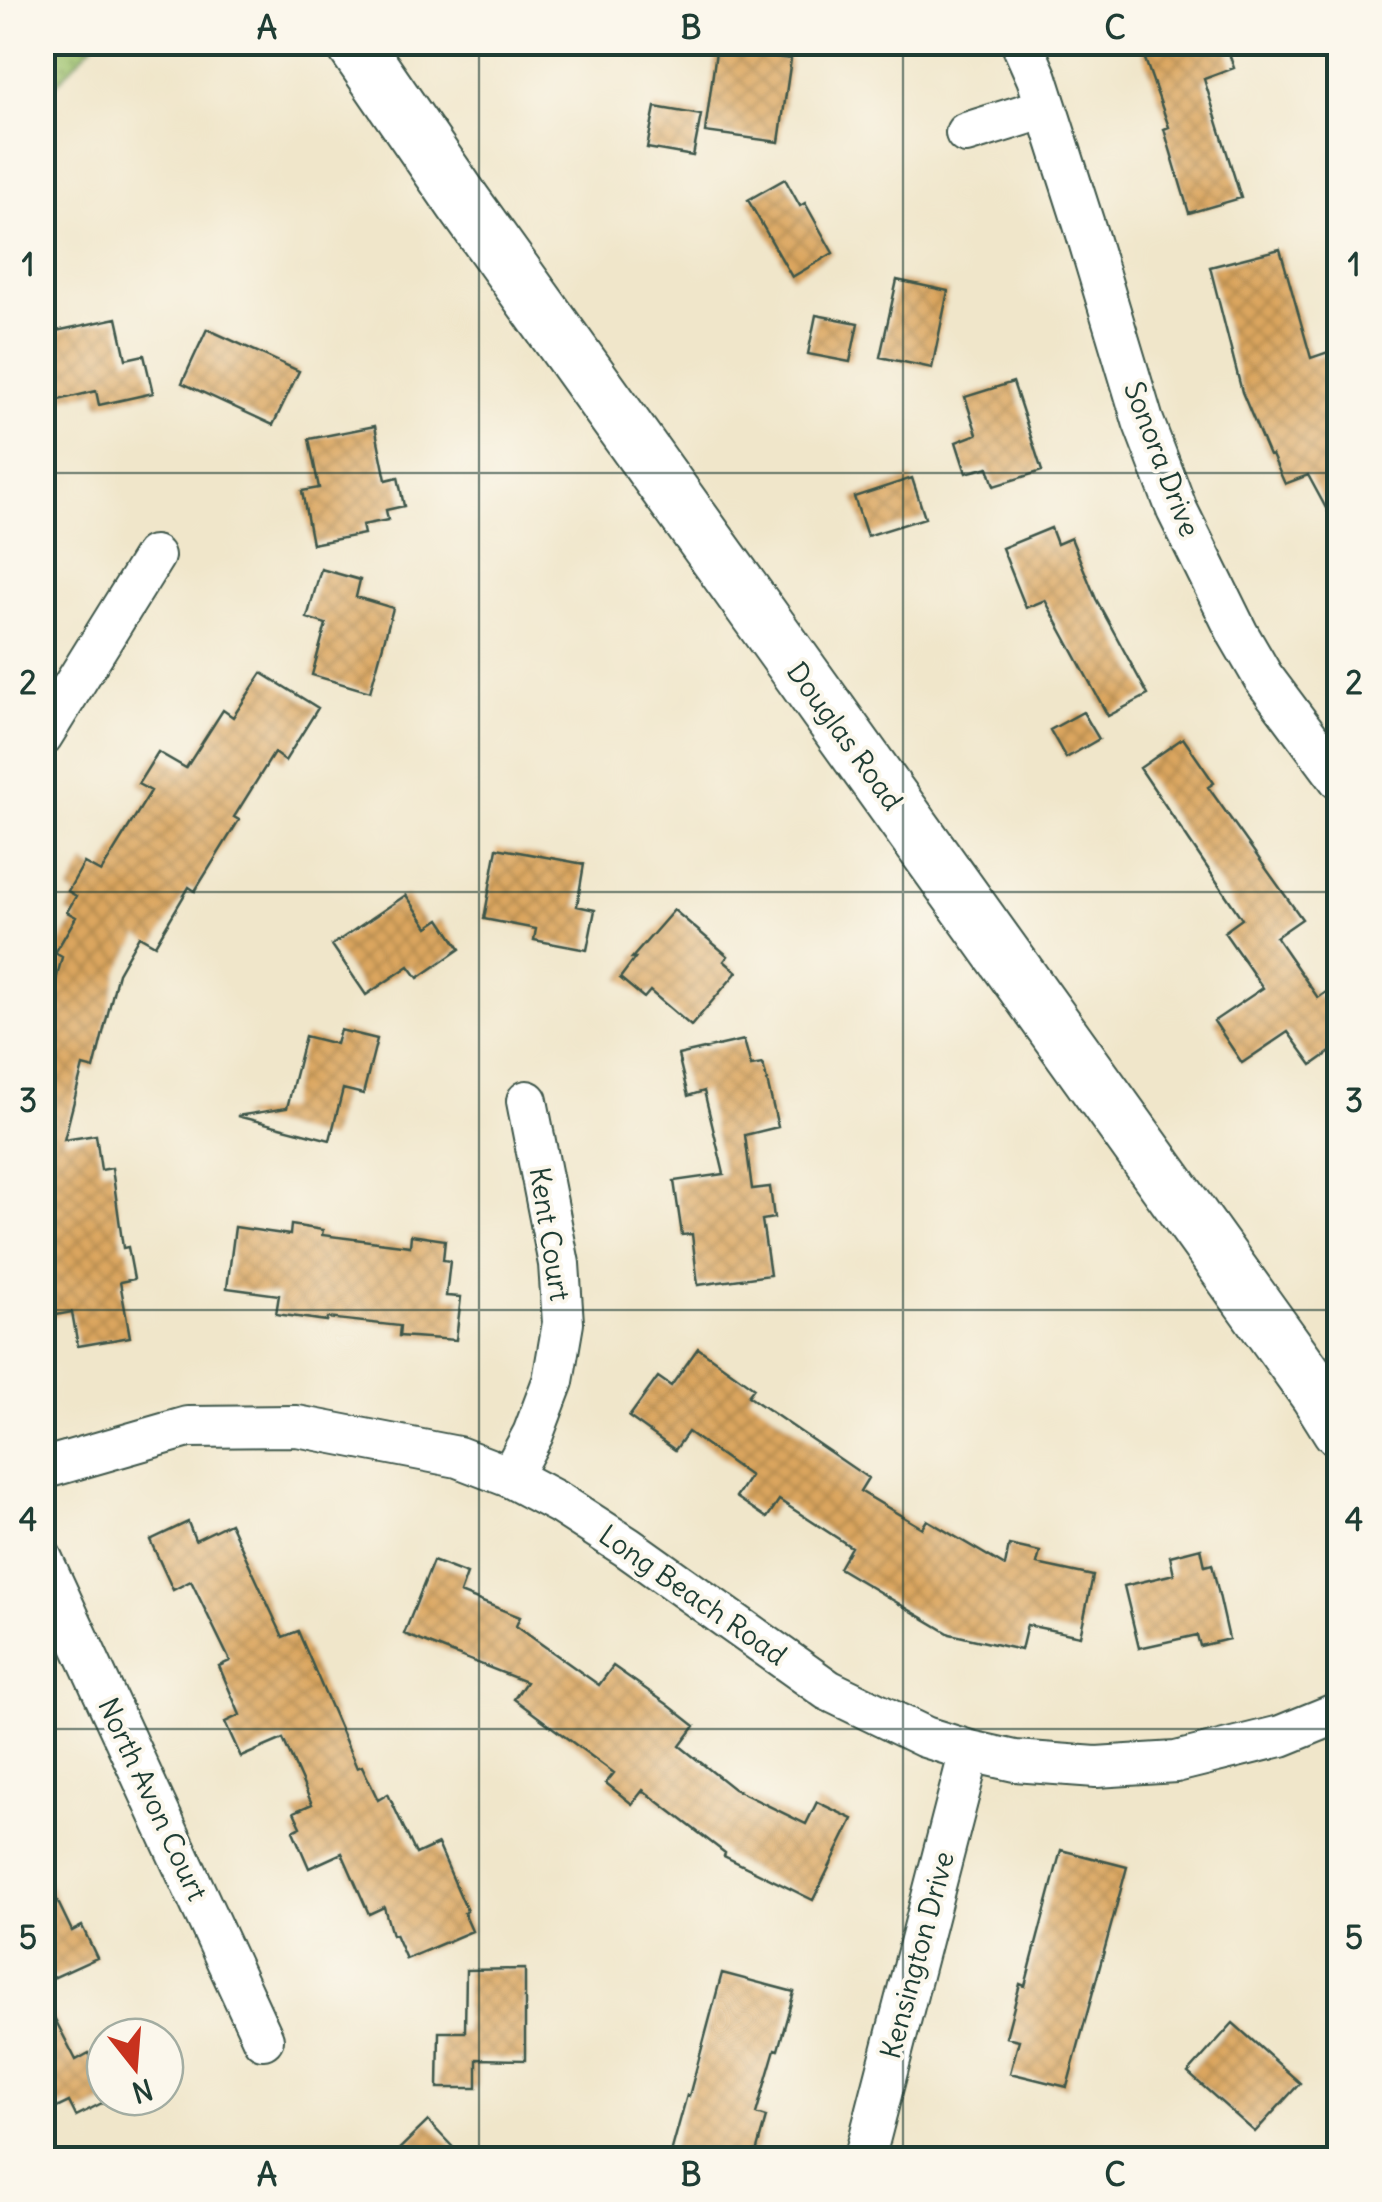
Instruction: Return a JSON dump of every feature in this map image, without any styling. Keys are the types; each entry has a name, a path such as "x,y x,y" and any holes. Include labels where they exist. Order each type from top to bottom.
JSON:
{"street":[{"name":"Douglas Road","path":"352,42 1340,1429"},
{"name":"Sonora Drive","path":"1021,42 1089,240 1143,421 1178,510 1263,676 1340,780"},
{"path":"966,133 1046,108"},
{"path":"42,736 154,556"},
{"name":"Kent Court","path":"510,1478 533,1434 553,1381 563,1323 558,1264 527,1101"},
{"name":"Long Beach Road","path":"42,1470 188,1428 297,1426 458,1458 559,1503 628,1547 828,1690 924,1737 1014,1760 1096,1767 1176,1762 1280,1736 1340,1712"},
{"name":"North Avon Court","path":"42,1559 263,2040"},
{"name":"Kensington Drive","path":"870,2158 970,1751"}],"green space":[{"path":"42,43 94,43 43,98"}],"building":[{"path":"1139,42 1225,42 1234,68 1204,79 1241,198 1189,213 1164,129 1169,127"},
{"path":"717,44 791,59 779,142 705,132"},
{"path":"655,107 701,115 693,156 647,148"},
{"path":"785,179 800,206 805,203 833,253 792,277 748,200"},
{"path":"1280,249 1311,358 1340,348 1340,534 1308,475 1285,484 1272,455 1269,456 1242,392 1210,267"},
{"path":"897,280 948,291 932,368 880,357"},
{"path":"816,315 858,323 850,362 808,354"},
{"path":"117,318 126,359 144,355 153,393 99,405 96,391 42,404 42,334"},
{"path":"207,329 299,371 273,425 182,383"},
{"path":"1013,382 1042,471 994,486 988,467 966,473 956,442 977,434 965,397"},
{"path":"375,426 386,480 398,477 404,506 386,510 388,520 362,525 364,534 312,544 302,491 319,488 309,439"},
{"path":"912,478 925,518 867,536 854,497"},
{"path":"1051,528 1057,544 1071,538 1096,599 1148,695 1108,716 1045,600 1026,608 1002,548"},
{"path":"321,569 360,580 356,597 393,608 370,692 312,675 326,624 307,618"},
{"path":"262,673 318,708 285,761 274,753 195,891 189,887 155,945 139,936 118,973 94,1069 83,1066 64,1140 96,1135 101,1170 112,1168 123,1248 128,1247 134,1279 120,1282 130,1337 78,1346 72,1312 51,1316 42,1274 42,1263 50,1262 42,1215 42,1034 62,957 55,953 76,917 67,912 76,896 68,891 84,863 101,872 151,791 138,784 158,752 186,768 223,710 233,717"},
{"path":"1083,712 1099,739 1066,758 1050,730"},
{"path":"1183,738 1214,783 1208,787 1302,919 1276,937 1318,998 1340,982 1340,1045 1312,1065 1288,1032 1242,1063 1214,1021 1263,988 1224,932 1242,919 1140,768"},
{"path":"497,848 584,864 577,906 595,910 587,950 534,940 536,929 484,919"},
{"path":"406,895 428,927 440,919 460,949 418,978 409,966 366,995 332,945"},
{"path":"674,910 728,956 724,961 737,972 691,1026 650,991 644,998 620,978 632,958"},
{"path":"340,1030 377,1039 363,1094 343,1089 330,1140 237,1116 287,1108 305,1036 336,1044"},
{"path":"744,1040 751,1066 763,1064 778,1127 745,1135 752,1189 770,1187 774,1218 762,1220 770,1275 698,1285 692,1234 682,1235 674,1181 724,1174 704,1091 688,1096 678,1055"},
{"path":"291,1225 323,1230 322,1235 410,1246 411,1235 445,1240 443,1260 450,1261 446,1296 461,1297 456,1340 399,1336 400,1326 276,1314 279,1295 227,1288 235,1227 290,1235"},
{"path":"698,1348 754,1388 748,1396 868,1478 860,1491 922,1528 927,1520 1005,1566 1009,1545 1040,1552 1037,1564 1093,1576 1080,1636 1027,1625 1021,1650 950,1634 839,1568 851,1547 779,1500 767,1518 736,1497 750,1476 688,1432 675,1450 629,1417 658,1377 671,1386"},
{"path":"188,1522 195,1540 230,1523 283,1637 298,1631 357,1768 362,1766 378,1800 388,1794 416,1854 438,1844 472,1931 406,1959 395,1934 392,1935 384,1907 369,1914 342,1853 309,1868 293,1831 301,1827 294,1812 312,1804 283,1739 241,1757 225,1722 240,1715 219,1666 230,1661 191,1581 173,1590 150,1540"},
{"path":"1201,1548 1205,1566 1212,1564 1229,1639 1200,1646 1197,1635 1139,1648 1124,1586 1174,1574 1170,1556"},
{"path":"433,1561 467,1574 460,1593 520,1617 516,1626 599,1685 613,1666 667,1704 695,1726 680,1746 734,1789 806,1824 817,1802 853,1819 813,1900 724,1856 643,1790 632,1804 606,1783 614,1773 514,1699 526,1682 404,1634"},
{"path":"1061,1850 1127,1867 1067,2087 1010,2073 1019,2040 1006,2037 1020,1984 1025,1986"},
{"path":"42,1869 72,1931 82,1926 97,1958 42,1983"},
{"path":"525,1969 525,2060 477,2059 477,2088 438,2088 439,2032 465,2032 466,1970"},
{"path":"722,1973 794,1992 756,2114 766,2117 754,2160 669,2160 689,2096"},
{"path":"42,1994 76,2060 85,2055 85,2112 76,2116 69,2102 42,2115"},
{"path":"1233,2023 1300,2083 1255,2132 1188,2073"},
{"path":"428,2121 465,2160 388,2160"}]}
